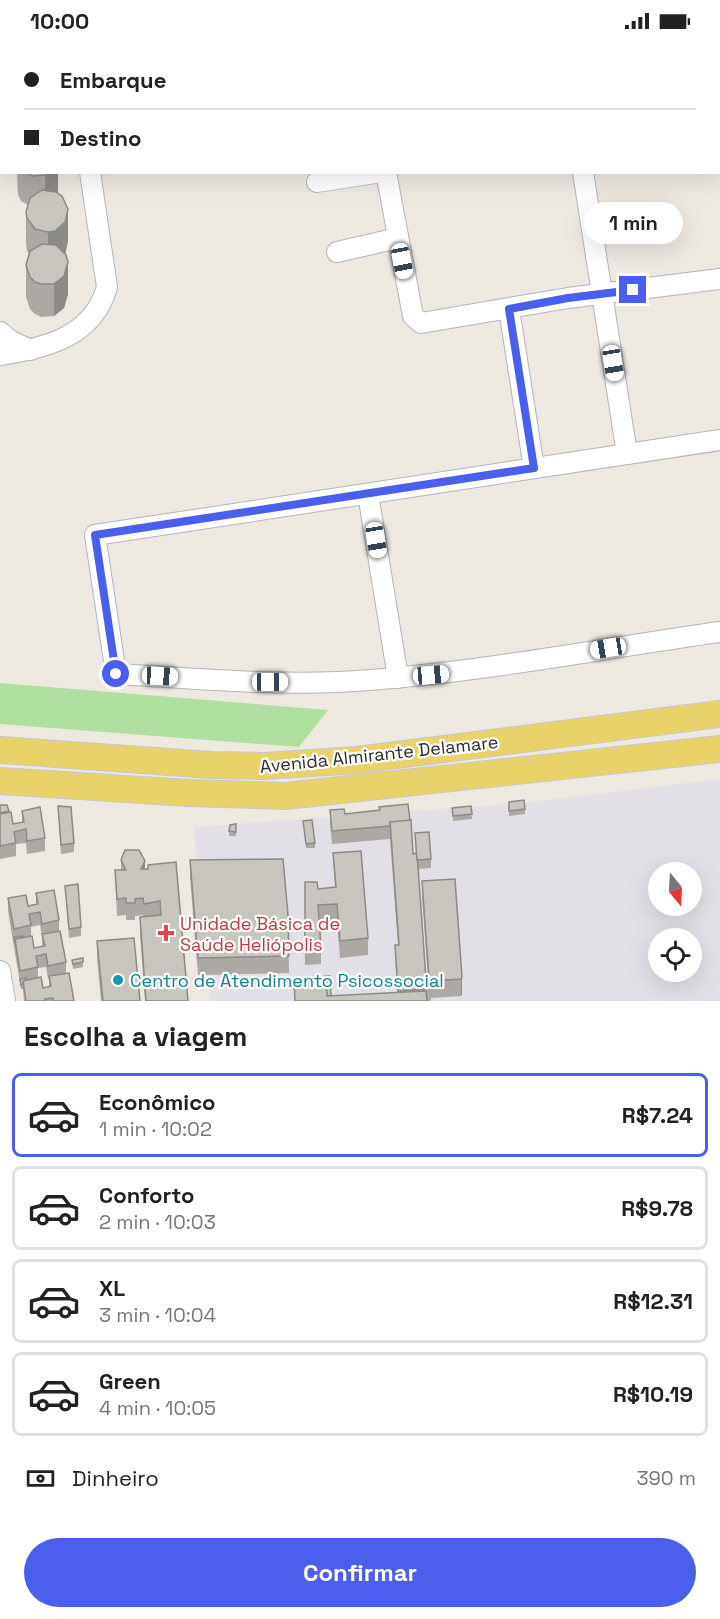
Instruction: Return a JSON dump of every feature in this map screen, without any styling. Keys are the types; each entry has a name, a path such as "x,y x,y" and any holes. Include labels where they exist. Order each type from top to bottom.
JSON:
{"main road":[{"name":"Avenida Almirante Delamare","path":"0,750 211,765 265,766 329,762 720,714"},
{"name":"Avenida Almirante Delamare","path":"0,782 285,796 720,749"},
{"path":"189,793 224,783 283,785 327,779 336,771 335,766 329,762"}],"street":[{"path":"0,355 31,350 63,339 95,316 104,298 107,287 90,174"},
{"path":"317,182 368,174"},
{"path":"386,174 411,308 416,320 426,323 568,298 720,279"},
{"path":"583,174 627,454"},
{"path":"337,252 398,238"},
{"path":"509,309 534,468"},
{"path":"0,332 11,341 31,350"},
{"path":"720,440 95,535 116,674 270,682 335,682 398,678 447,674 720,632"},
{"path":"368,494 398,678"},
{"path":"0,971 5,1001"}],"shaded area":[{"path":"720,779 720,1001 210,1001 194,827 523,803"}],"green space":[{"path":"0,683 328,710 299,747 0,724"}],"building":[{"path":"30,174 46,174 45,175 32,176"},
{"path":"42,190 56,192 62,196 68,209 65,222 55,231 35,229 27,218 26,212 30,198"},
{"path":"42,244 56,245 66,255 68,262 64,276 54,284 35,282 30,277 26,265 30,251"},
{"path":"524,800 525,809 509,811 509,802"},
{"path":"408,804 410,821 390,822 390,826 332,831 330,810 344,809 345,814"},
{"path":"0,805 7,805 9,811 0,813"},
{"path":"58,806 71,807 74,843 61,845"},
{"path":"471,806 472,814 453,816 452,808"},
{"path":"40,807 45,838 27,841 26,829 14,832 16,843 0,846 0,814 11,812 13,824 24,822 22,811"},
{"path":"312,820 315,843 306,844 303,821"},
{"path":"411,820 413,854 417,853 426,979 429,978 422,881 455,879 462,977 461,979 431,981 431,985 426,986 426,989 398,991 395,945 399,945 390,822"},
{"path":"236,824 236,832 229,831 230,825"},
{"path":"429,832 431,859 417,860 415,833"},
{"name":"Unidade Básica de Saúde Heliópolis","path":"125,850 139,850 145,861 141,869 148,869 148,865 176,862 188,1001 146,1001 140,917 161,915 160,901 144,904 143,898 135,899 135,903 126,903 126,898 117,899 115,870 126,870 121,860"},
{"path":"361,851 368,938 340,941 337,904 318,905 321,947 305,948 305,882 317,882 318,889 336,887 333,853"},
{"path":"283,859 289,956 198,958 190,860"},
{"path":"78,884 81,927 69,929 65,886"},
{"path":"54,890 59,920 42,924 40,912 29,914 31,925 14,929 8,898 26,895 28,906 38,904 36,893"},
{"path":"60,931 66,962 48,966 46,954 36,956 38,967 20,971 15,939 32,936 34,948 45,946 42,934"},
{"name":"Centro de Atendimento Psicossocial","path":"134,938 140,1001 103,1001 97,941"},
{"path":"83,958 83,962 73,964 72,960"},
{"path":"69,973 74,1001 53,1001 53,998 45,999 45,1001 26,1001 23,981 41,977 43,988 51,986 49,976"},
{"path":"325,976 330,976 331,996 327,996"},
{"path":"326,980 327,996 426,991 427,1001 295,1001 294,982"}],"place":[{"name":"Unidade Básica de Saúde Heliópolis","path":"166,933"},
{"name":"Centro de Atendimento Psicossocial","path":"118,980"}],"route":[{"path":"116,674 95,535 534,468 509,309 568,298 633,290"}]}
